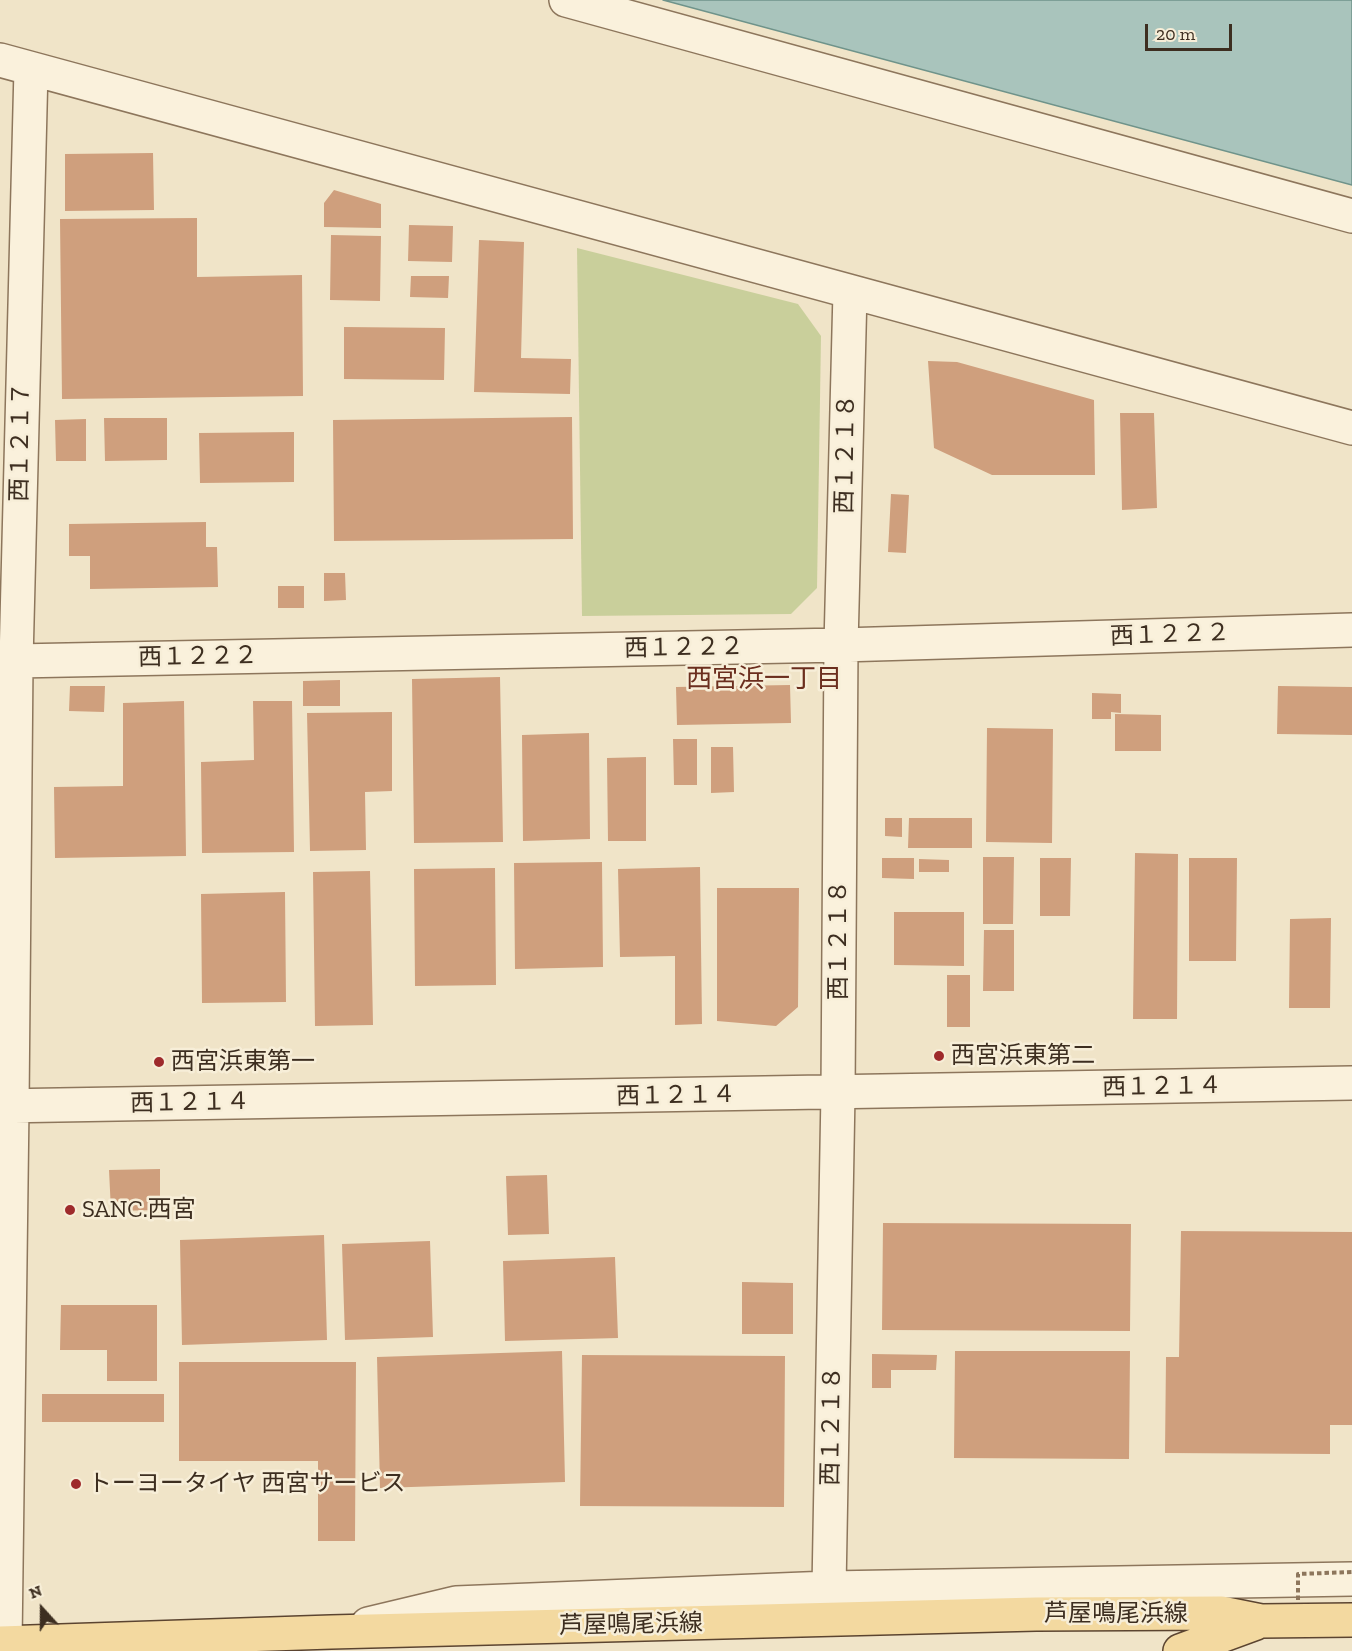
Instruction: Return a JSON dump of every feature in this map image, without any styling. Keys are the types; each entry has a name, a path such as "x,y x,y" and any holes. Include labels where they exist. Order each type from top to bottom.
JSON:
{"main road":[{"name":"芦屋鳴尾浜線","path":"1180,1651 1261,1621 1299,1611 1352,1620"},
{"name":"芦屋鳴尾浜線","path":"2,1643 1036,1614 1221,1613 1261,1621"}],"street":[{"path":"566,0 1352,216"},
{"path":"0,60 1352,428"},
{"name":"西１２１７","path":"2,1643 6,1106 31,69"},
{"name":"西１２１８","path":"829,1588 838,1093 842,645 850,292"},
{"name":"西１２２２","path":"16,661 842,645 1352,630"},
{"name":"西１２１４","path":"6,1106 1352,1083"},
{"path":"331,1632 456,1603 829,1588 1352,1579"}],"path":[{"path":"1299,1611 1298,1574 1352,1572"}],"green space":[{"path":"577,248 798,304 821,336 817,588 791,614 582,616"}],"water":[{"path":"663,0 1352,0 1352,185"}],"building":[{"path":"153,153 154,210 65,211 65,154"},
{"path":"334,190 381,204 381,228 324,227 324,203"},
{"path":"197,218 197,277 302,275 303,396 62,399 60,219"},
{"path":"409,225 453,226 452,262 408,261"},
{"path":"331,235 381,236 380,301 330,300"},
{"path":"479,240 524,242 521,358 571,359 570,394 474,392"},
{"path":"411,276 449,276 448,298 410,297"},
{"path":"344,327 445,328 444,380 344,379"},
{"path":"928,361 957,362 1094,400 1095,475 992,475 934,448"},
{"path":"1120,413 1154,413 1157,508 1122,510"},
{"path":"572,417 573,539 334,541 333,420"},
{"path":"104,418 167,418 167,460 105,461"},
{"path":"86,419 86,461 56,461 55,420"},
{"path":"294,432 294,482 200,483 199,433"},
{"path":"891,494 909,495 906,553 888,552"},
{"path":"206,522 206,547 217,547 218,587 90,589 90,556 69,556 69,524"},
{"path":"324,573 345,573 346,600 324,601"},
{"path":"278,586 304,586 304,608 278,608"},
{"path":"500,677 503,842 414,843 412,679"},
{"path":"340,680 340,706 303,706 303,681"},
{"path":"790,685 791,723 677,725 676,687"},
{"path":"70,686 105,686 104,712 69,711"},
{"path":"1278,686 1352,687 1352,735 1277,734"},
{"path":"1092,693 1121,694 1121,713 1111,712 1111,719 1092,719"},
{"path":"184,701 186,856 55,858 54,787 123,786 123,703"},
{"path":"253,701 292,701 294,852 202,853 201,762 254,760"},
{"path":"392,712 392,791 365,792 366,850 310,851 307,713"},
{"path":"1115,714 1161,715 1161,751 1115,751"},
{"path":"987,728 1053,729 1052,843 986,842"},
{"path":"589,733 590,839 523,841 522,735"},
{"path":"673,739 697,739 697,785 674,785"},
{"path":"711,747 733,747 734,792 711,793"},
{"path":"646,757 646,841 608,841 607,758"},
{"path":"885,818 902,818 902,837 885,836"},
{"path":"909,818 972,818 972,848 908,848"},
{"path":"1135,853 1178,854 1177,1019 1133,1019"},
{"path":"983,857 1014,857 1013,924 983,924"},
{"path":"882,858 914,858 914,879 882,878"},
{"path":"1040,858 1071,858 1070,916 1040,916"},
{"path":"1189,858 1237,858 1236,961 1189,961"},
{"path":"919,859 949,860 949,872 919,872"},
{"path":"602,862 603,967 515,969 514,863"},
{"path":"700,867 702,1024 675,1025 675,956 620,957 618,869"},
{"path":"495,868 496,985 415,986 414,869"},
{"path":"370,871 373,1025 315,1026 313,872"},
{"path":"717,888 799,888 798,1007 776,1026 717,1021"},
{"path":"285,892 286,1002 202,1003 201,894"},
{"path":"894,912 964,912 964,966 894,965"},
{"path":"1331,918 1330,1008 1289,1008 1290,919"},
{"path":"984,930 1014,930 1014,991 983,991"},
{"path":"947,975 970,975 970,1027 947,1027"},
{"path":"160,1169 160,1210 111,1211 109,1170"},
{"path":"547,1175 549,1234 508,1235 506,1176"},
{"path":"883,1223 1131,1224 1130,1331 882,1330"},
{"path":"1181,1231 1352,1232 1352,1425 1330,1425 1330,1454 1165,1453 1166,1357 1179,1357"},
{"path":"324,1235 327,1340 182,1345 180,1240"},
{"path":"430,1241 433,1337 345,1340 342,1244"},
{"path":"615,1257 618,1338 505,1341 503,1261"},
{"path":"742,1282 793,1283 793,1334 742,1334"},
{"path":"61,1305 157,1305 157,1381 107,1381 107,1350 60,1350"},
{"path":"562,1351 565,1482 380,1488 377,1357"},
{"path":"955,1351 1130,1351 1129,1459 954,1458"},
{"path":"872,1354 937,1355 936,1370 891,1370 891,1388 872,1388"},
{"path":"582,1355 785,1356 784,1507 580,1506"},
{"path":"179,1362 356,1362 355,1541 318,1541 318,1461 179,1461"},
{"path":"42,1394 164,1394 164,1422 42,1422"}],"place":[{"name":"西宮浜東第二","path":"939,1056"},
{"name":"西宮浜東第一","path":"159,1062"},
{"name":"SANC.西宮","path":"70,1210"},
{"name":"トーヨータイヤ 西宮サービス","path":"76,1484"}],"district":[{"name":"西宮浜一丁目","path":"764,680"}]}
